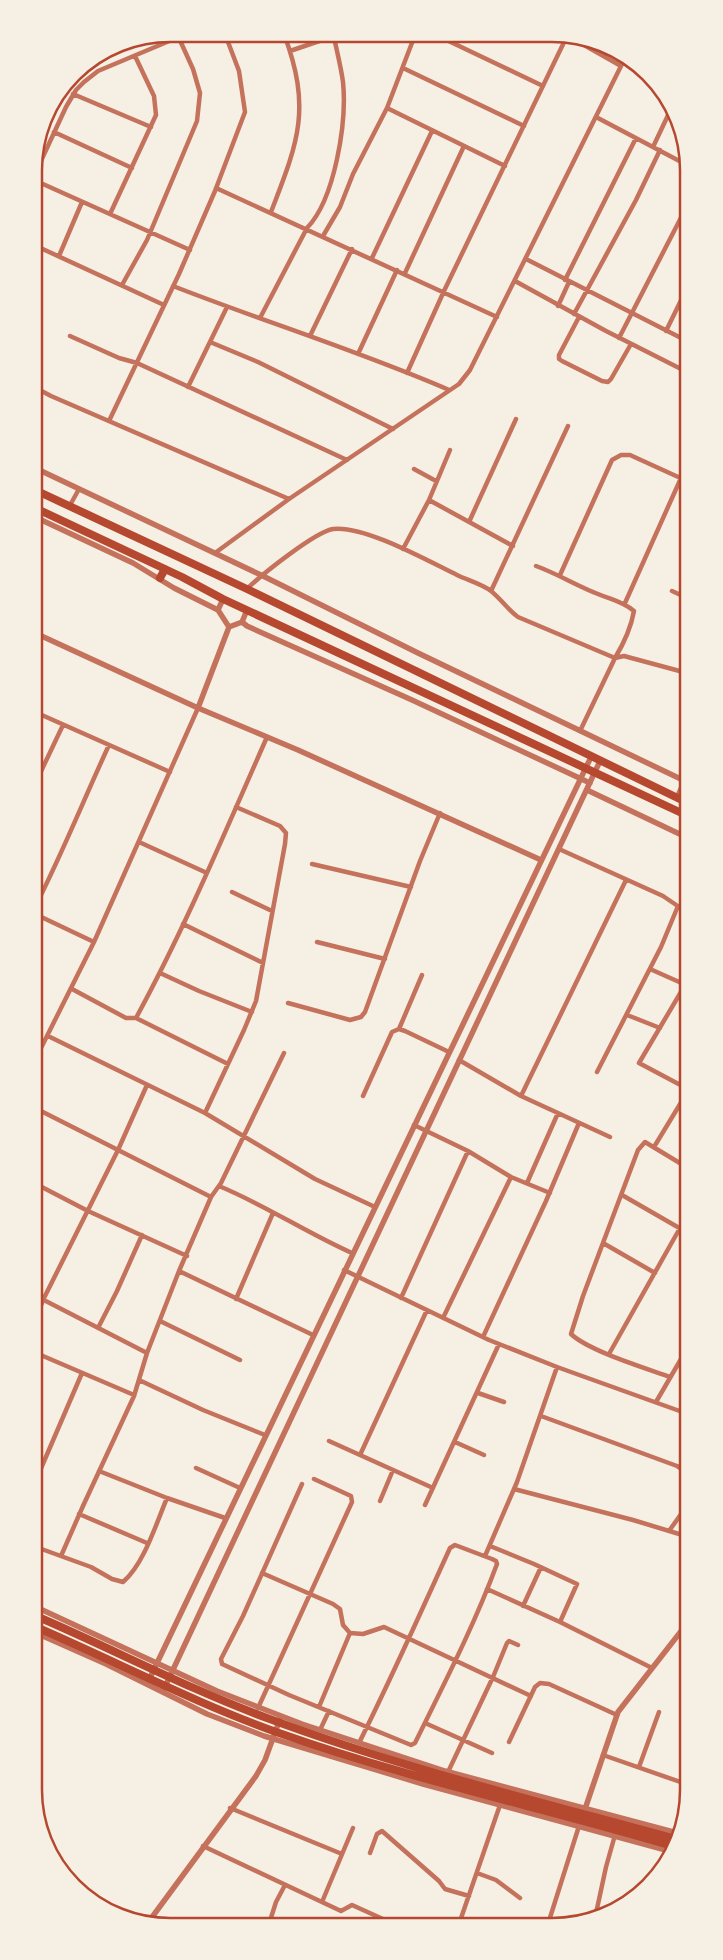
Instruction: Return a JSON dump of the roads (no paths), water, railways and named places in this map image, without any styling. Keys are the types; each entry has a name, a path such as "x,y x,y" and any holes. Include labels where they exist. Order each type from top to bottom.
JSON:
{"main road":[{"path":"43,494 247,589 680,799"},
{"path":"43,512 165,569 223,599 680,812"},
{"path":"160,578 165,569"},
{"path":"42,1619 214,1697 267,1718 401,1763 671,1838"},
{"path":"42,1629 233,1716 280,1733 389,1769 668,1845"}],"street":[{"path":"323,236 340,207 353,174 387,108 412,42"},
{"path":"450,42 544,86"},
{"path":"44,154 73,94 80,86 98,71 163,43"},
{"path":"122,285 150,232 197,121 200,93 193,68 181,43"},
{"path":"109,421 190,250 246,112 239,71 228,43"},
{"path":"270,212 291,161 297,136 301,102 287,43"},
{"path":"290,51 316,43"},
{"path":"260,318 307,228 314,221 333,176 339,147 343,102 343,81 337,43"},
{"path":"406,373 564,43"},
{"path":"215,553 289,498 459,384 470,370 622,66 590,48"},
{"path":"110,214 156,115 154,96 135,56"},
{"path":"403,68 524,126"},
{"path":"73,94 152,127"},
{"path":"387,108 505,166"},
{"path":"653,147 668,116"},
{"path":"596,117 679,161"},
{"path":"372,258 432,131"},
{"path":"54,132 132,168"},
{"path":"558,306 567,281 636,138"},
{"path":"405,273 464,146"},
{"path":"574,314 660,150"},
{"path":"43,184 190,250"},
{"path":"216,188 497,316"},
{"path":"59,256 82,202"},
{"path":"619,338 680,220"},
{"path":"43,249 164,305"},
{"path":"310,336 352,249"},
{"path":"526,259 680,338"},
{"path":"358,354 397,270"},
{"path":"515,281 558,306 680,368"},
{"path":"174,286 449,390"},
{"path":"666,331 680,302"},
{"path":"188,388 226,307"},
{"path":"579,317 561,350 559,358 602,381 608,382 612,380 631,344"},
{"path":"70,336 118,358 136,363 347,460"},
{"path":"210,342 258,362 393,428"},
{"path":"43,391 289,498"},
{"path":"469,522 516,419"},
{"path":"491,591 568,426"},
{"path":"404,549 429,500 450,450"},
{"path":"560,575 612,460 621,455 630,455 680,478"},
{"path":"414,469 436,481"},
{"path":"43,472 261,574 418,653 580,731 680,776"},
{"path":"625,603 680,480"},
{"path":"69,507 79,489"},
{"path":"429,500 513,546"},
{"path":"43,521 133,563 174,588 206,603 218,610 229,626"},
{"path":"247,589 261,574 320,534 332,529 343,528 404,549 491,591 509,611 518,617 615,658 624,656 680,671"},
{"path":"536,566 560,575 597,594 625,603 634,611 632,623 623,645 580,731"},
{"path":"672,591 680,595"},
{"path":"218,610 223,599"},
{"path":"242,622 247,610"},
{"path":"229,626 242,622"},
{"path":"242,622 247,626 590,783"},
{"path":"42,1046 72,989 139,842 198,708 229,626"},
{"path":"43,637 198,708 298,750 541,860"},
{"path":"43,716 170,772"},
{"path":"43,768 63,725"},
{"path":"136,1018 183,924 267,737"},
{"path":"43,893 110,745"},
{"path":"147,1684 591,757"},
{"path":"163,1691 600,761"},
{"path":"587,790 680,834"},
{"path":"677,798 680,792"},
{"path":"205,1112 256,1001 286,833 280,826 236,807"},
{"path":"288,1004 350,1020 361,1018 365,1012 440,814"},
{"path":"139,842 206,873"},
{"path":"559,848 663,896 678,906 650,969 597,1072"},
{"path":"312,864 411,887"},
{"path":"521,1096 626,880"},
{"path":"232,892 272,911"},
{"path":"43,918 94,942"},
{"path":"183,924 263,963"},
{"path":"317,942 385,959"},
{"path":"650,969 680,980"},
{"path":"160,973 252,1012"},
{"path":"363,1096 385,1044 392,1032 399,1029 422,975"},
{"path":"72,989 126,1018 136,1018 228,1064"},
{"path":"680,995 639,1063 680,1086"},
{"path":"627,1015 660,1028"},
{"path":"399,1029 449,1052"},
{"path":"48,1036 205,1112 315,1179 375,1206"},
{"path":"62,1556 79,1514 134,1395 147,1353 179,1271 211,1197 219,1186 284,1053"},
{"path":"459,1060 521,1096 610,1137"},
{"path":"147,1085 118,1150 43,1300 147,1353"},
{"path":"654,1147 680,1103"},
{"path":"42,1112 211,1197"},
{"path":"527,1183 558,1113"},
{"path":"483,1337 550,1193 579,1123"},
{"path":"414,1125 468,1151 511,1177 550,1193"},
{"path":"670,1377 609,1354 577,1340 571,1334 572,1325 582,1296 638,1150 645,1142 680,1163"},
{"path":"401,1298 468,1151"},
{"path":"443,1318 511,1177"},
{"path":"219,1186 245,1197 352,1253"},
{"path":"42,1187 88,1211 187,1256"},
{"path":"609,1354 680,1228 622,1195"},
{"path":"236,1299 273,1213"},
{"path":"98,1328 142,1235"},
{"path":"603,1243 655,1273"},
{"path":"344,1270 499,1344 680,1411"},
{"path":"179,1271 313,1335"},
{"path":"360,1455 427,1310"},
{"path":"160,1321 240,1360"},
{"path":"425,1505 499,1344"},
{"path":"42,1356 134,1395"},
{"path":"656,1402 680,1360"},
{"path":"485,1556 514,1489 557,1367"},
{"path":"42,1466 82,1373"},
{"path":"139,1380 203,1410 265,1435"},
{"path":"478,1393 504,1402"},
{"path":"540,1416 680,1468"},
{"path":"328,1441 433,1488"},
{"path":"455,1442 484,1455"},
{"path":"196,1468 240,1488"},
{"path":"380,1501 393,1470"},
{"path":"99,1471 167,1498 225,1518"},
{"path":"258,1708 352,1498 314,1478"},
{"path":"302,1484 221,1662 225,1666 268,1685 319,1707 367,1726 411,1745 415,1743 456,1660 487,1589 496,1561 455,1545 450,1548 409,1639 367,1726 359,1743"},
{"path":"514,1489 634,1520 680,1534"},
{"path":"42,1549 91,1566 123,1582 132,1575 167,1498"},
{"path":"79,1514 147,1543"},
{"path":"668,1531 680,1514"},
{"path":"490,1546 577,1584 560,1622"},
{"path":"523,1606 541,1567"},
{"path":"262,1573 311,1593 340,1609 343,1625 350,1633 363,1634 384,1627 531,1696"},
{"path":"487,1589 560,1622 652,1668"},
{"path":"43,1610 172,1670 281,1717 448,1772 674,1832"},
{"path":"550,1918 617,1715 680,1632"},
{"path":"319,1707 350,1633"},
{"path":"42,1636 106,1664 215,1717 273,1739 414,1781 665,1850"},
{"path":"448,1772 508,1642 518,1645"},
{"path":"509,1742 535,1687 540,1683 549,1684 617,1715"},
{"path":"320,1730 329,1711"},
{"path":"639,1767 659,1712"},
{"path":"153,1916 261,1767 281,1717"},
{"path":"425,1723 492,1753"},
{"path":"603,1755 680,1780"},
{"path":"461,1918 500,1804"},
{"path":"230,1808 342,1854"},
{"path":"322,1902 353,1828"},
{"path":"370,1853 376,1834 382,1832 439,1881 445,1889 469,1896"},
{"path":"597,1910 615,1835"},
{"path":"203,1846 341,1911 352,1905 381,1918"},
{"path":"477,1873 496,1880 520,1898"},
{"path":"271,1918 276,1902 285,1885"}]}
